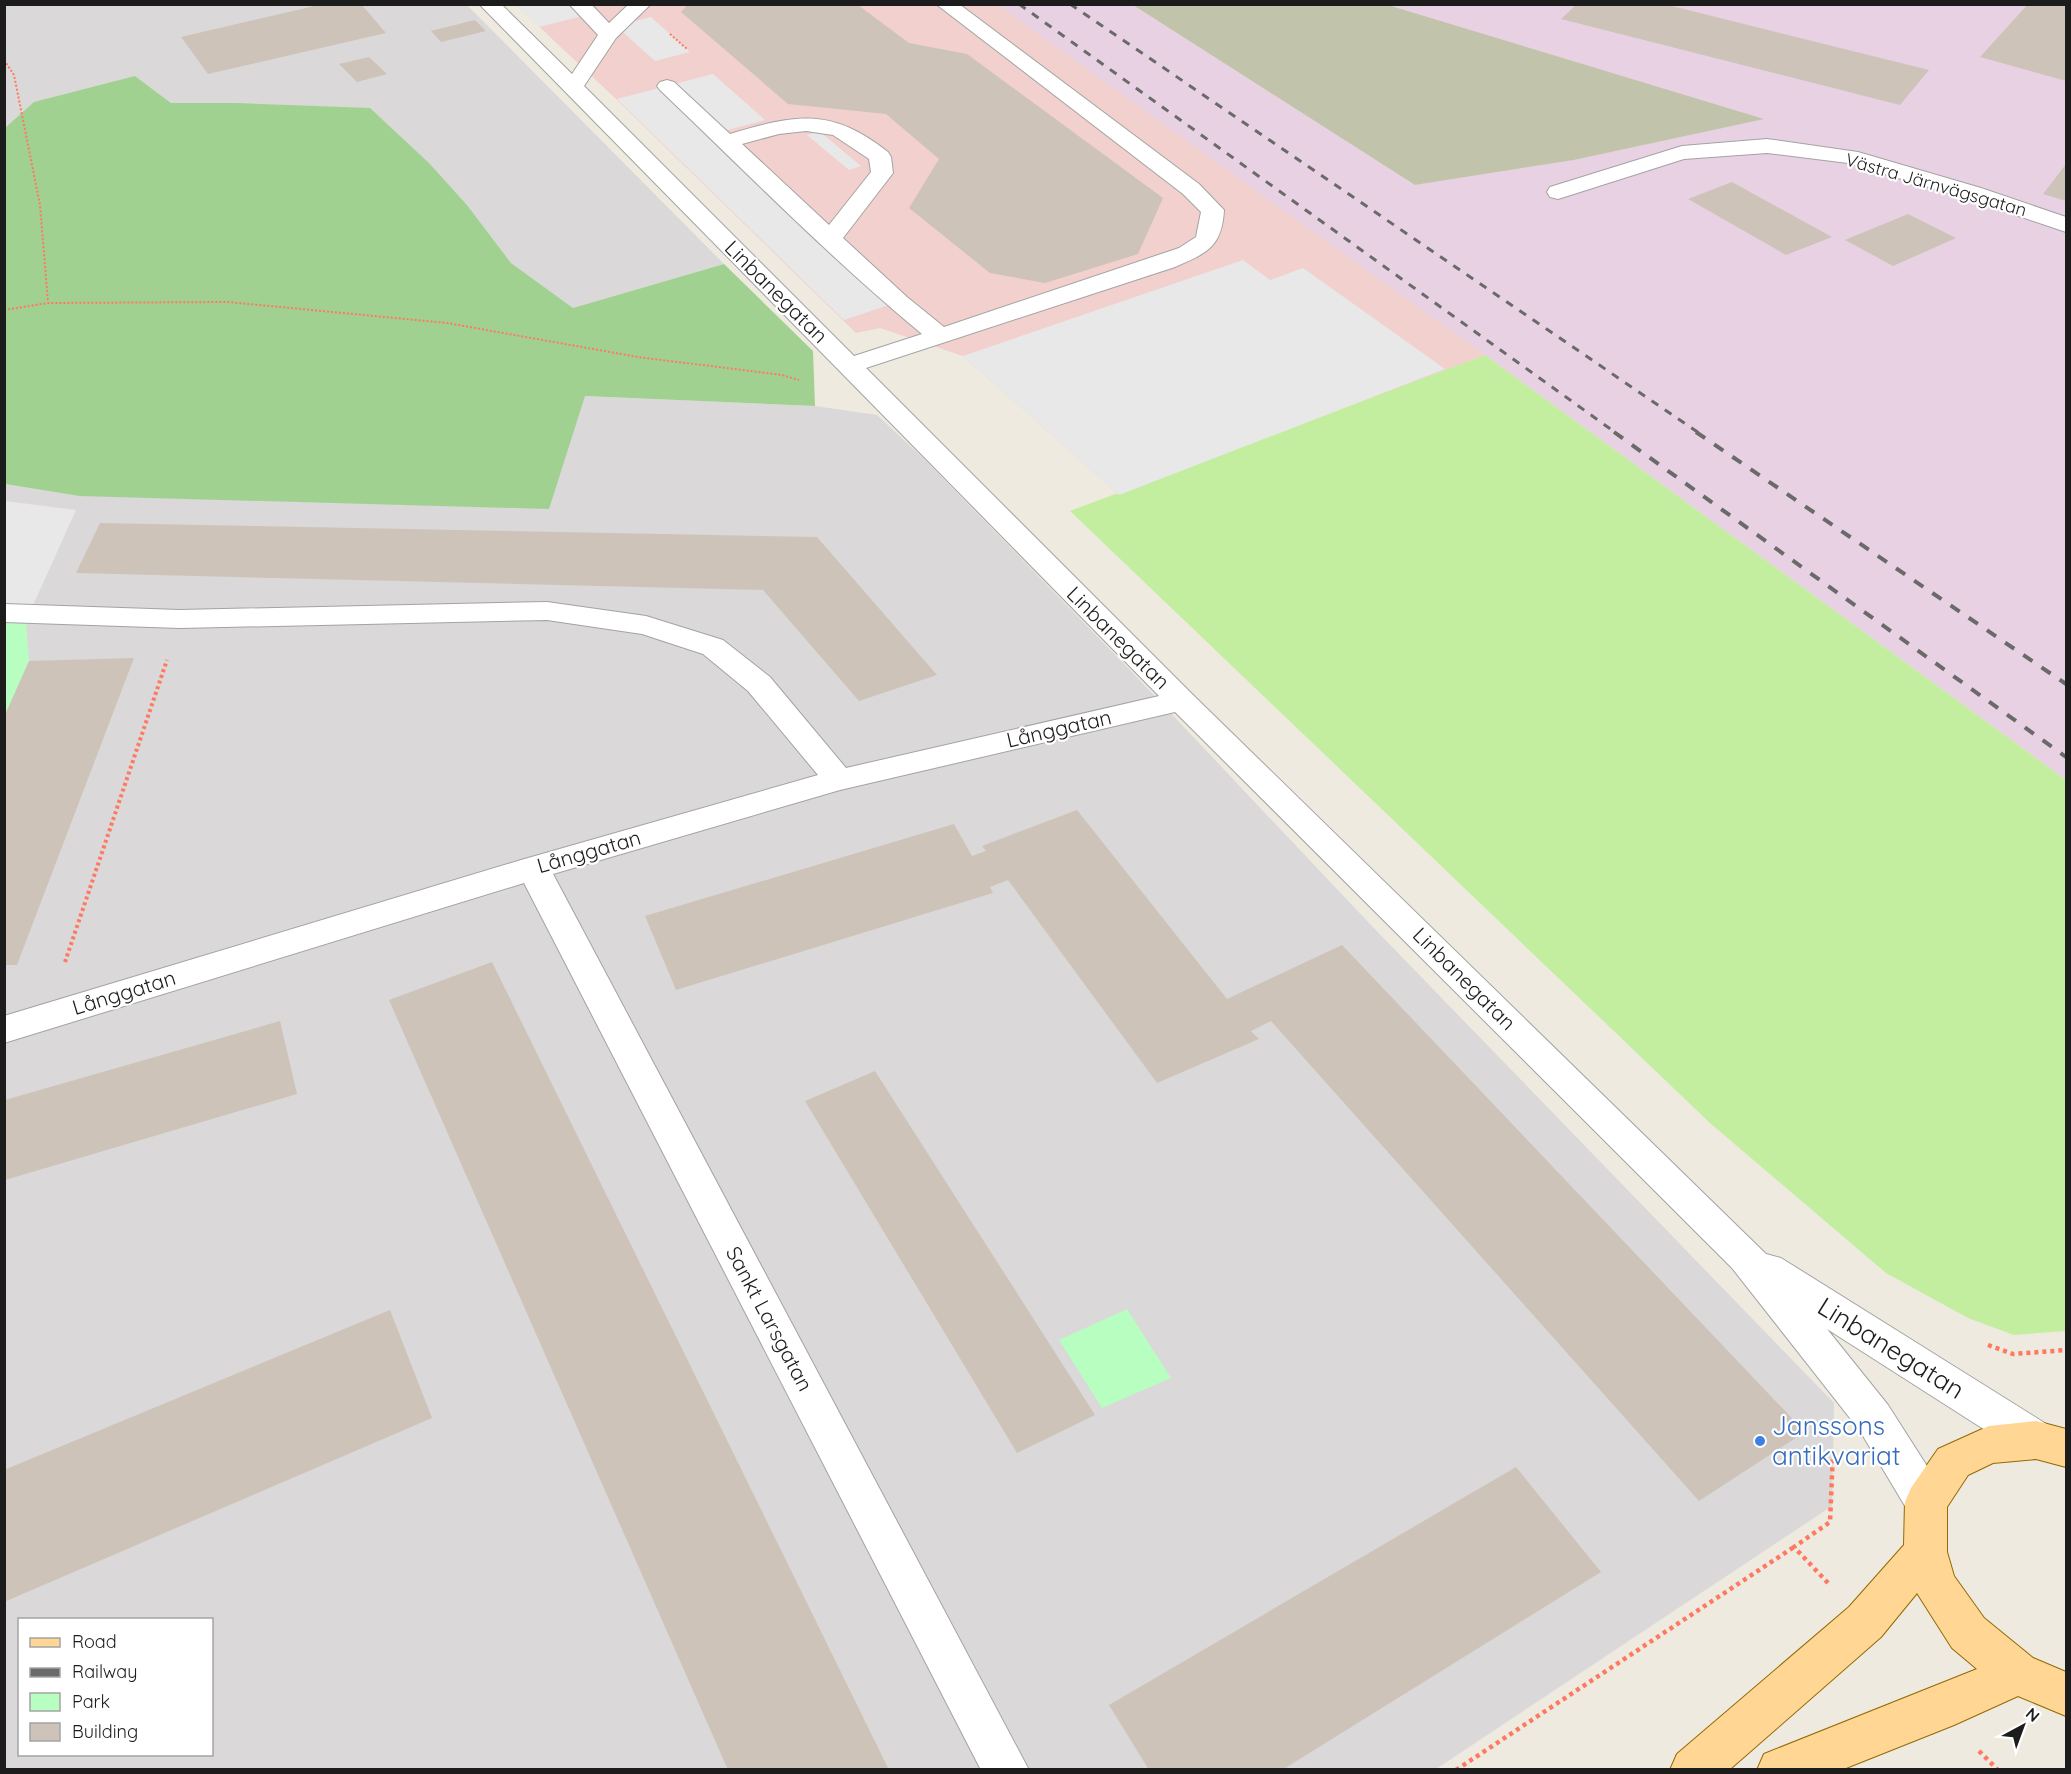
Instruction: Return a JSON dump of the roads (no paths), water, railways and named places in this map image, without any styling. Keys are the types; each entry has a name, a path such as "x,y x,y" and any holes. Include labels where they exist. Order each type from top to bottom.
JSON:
{"main road":[{"path":"2051,1444 1989,1445 1953,1462 1926,1502 1924,1552 1936,1586 1968,1633 2017,1674 2067,1694"},
{"path":"1693,1770 1864,1622 1924,1552"},
{"path":"1780,1770 1938,1708 2017,1674"}],"street":[{"name":"Linbanegatan","path":"489,4 1181,701 1746,1257 1874,1418 1926,1502"},
{"path":"579,4 609,34"},
{"path":"573,87 609,34 641,4"},
{"path":"848,366 1167,262 1201,247 1212,230 1213,210 1191,189 946,4"},
{"path":"667,86 898,303 941,337"},
{"path":"725,142 772,128 798,124 810,125 834,128 854,137 880,157 882,173 830,239"},
{"name":"Västra Järnvägsgatan","path":"1558,192 1682,153 1767,146 1850,157 1973,193 2067,225"},
{"path":"4,613 180,619 547,611 646,625 713,647 759,684 839,780"},
{"name":"Långgatan","path":"4,1030 533,868 839,780 1181,701"},
{"name":"Sankt Larsgatan","path":"533,868 1006,1770"},
{"name":"Linbanegatan","path":"1746,1257 2051,1444"}],"railway":[{"path":"1019,4 1616,433"},
{"path":"1070,4 1699,433"},
{"path":"1614,432 2066,757"},
{"path":"1696,432 2066,684"}],"place":[{"name":"Janssons antikvariat","path":"1760,1441"}]}
